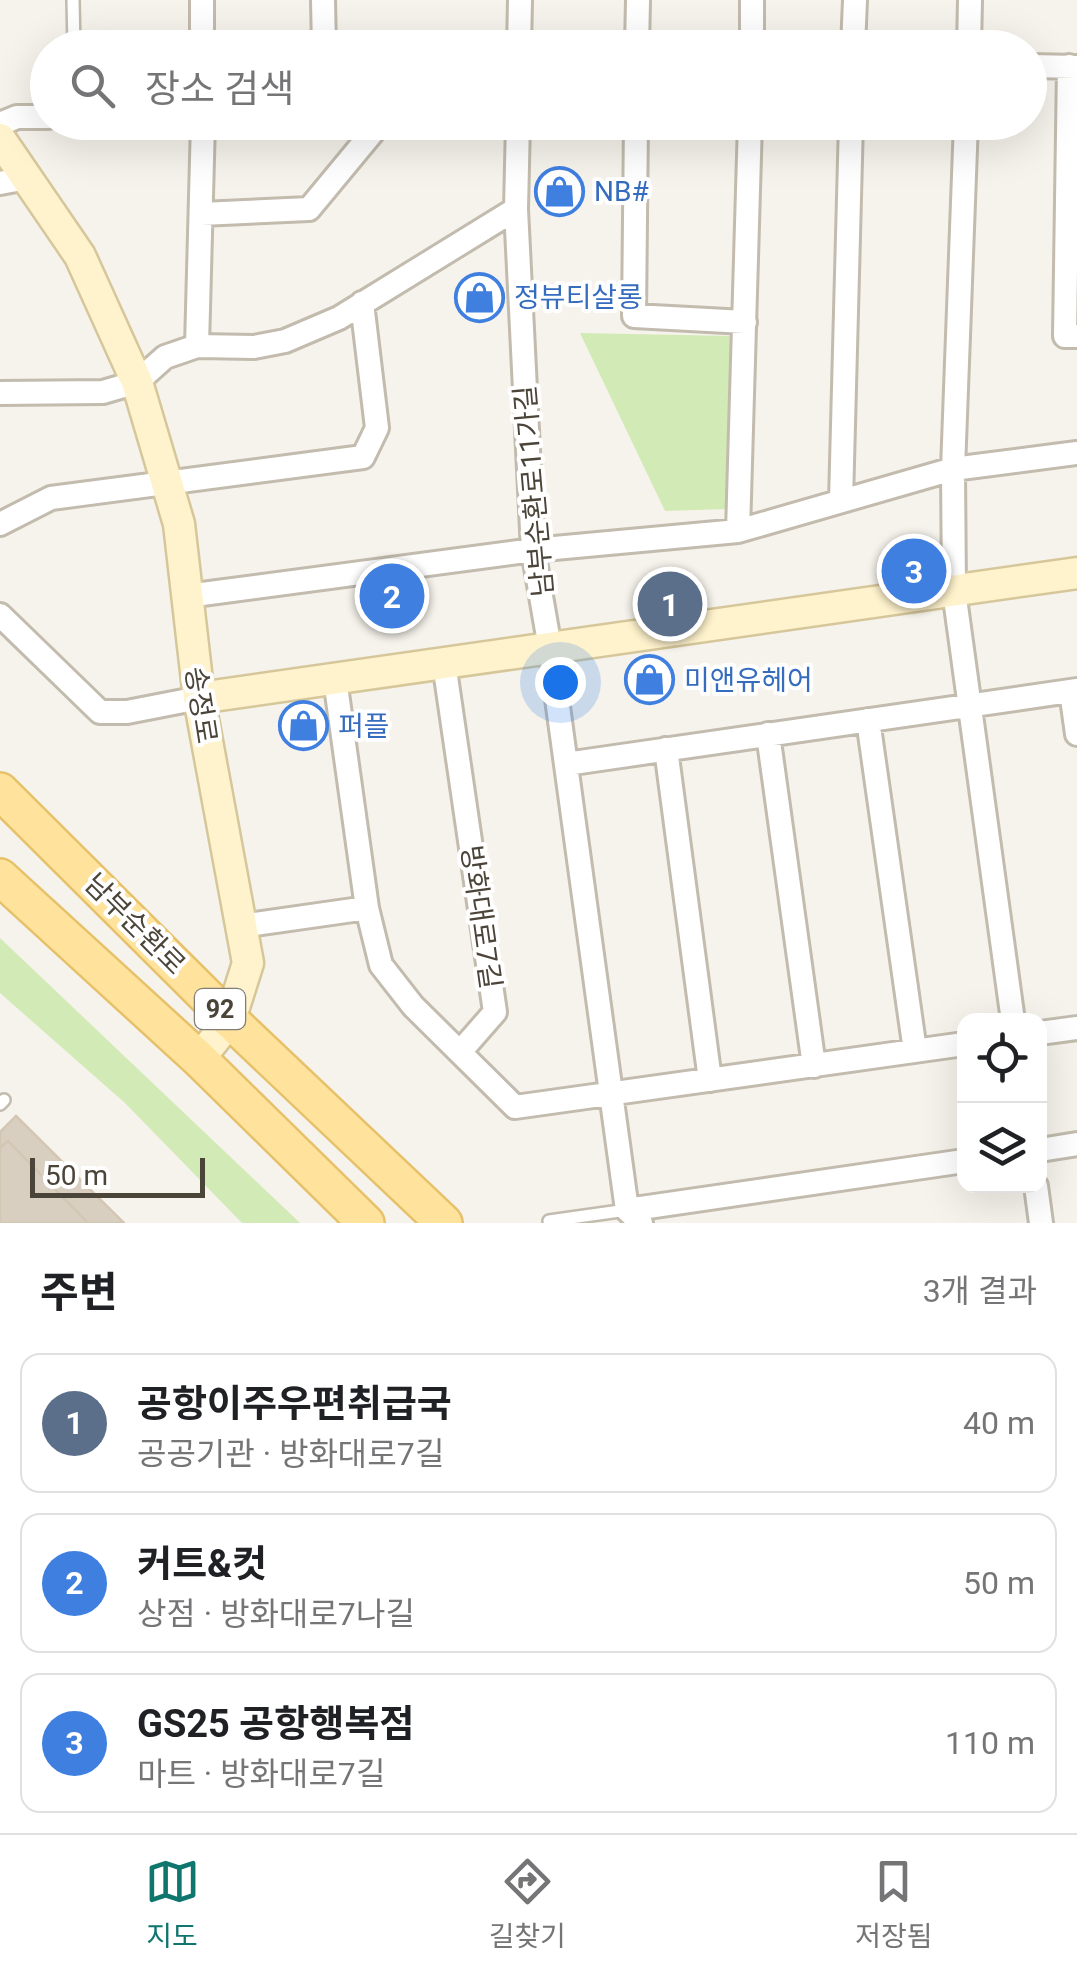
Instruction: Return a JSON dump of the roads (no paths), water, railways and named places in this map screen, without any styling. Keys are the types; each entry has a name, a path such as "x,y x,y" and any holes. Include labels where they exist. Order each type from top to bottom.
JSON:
{"main road":[{"name":"남부순환로","path":"0,791 230,1020 444,1223"},
{"name":"남부순환로","path":"0,877 198,1058 358,1215"},
{"path":"358,1215 385,1168"}],"street":[{"path":"202,0 202,30"},
{"path":"323,0 324,30"},
{"path":"519,30 520,0"},
{"path":"637,30 638,0"},
{"path":"752,0 752,30"},
{"path":"853,30 854,0"},
{"path":"969,30 970,0"},
{"path":"1047,66 1073,66 1065,336 1077,336"},
{"path":"0,124 30,117"},
{"name":"송정로","path":"0,138 14,180 80,256 137,382 179,524 198,698 248,963 230,1020 198,1058"},
{"path":"197,346 203,140"},
{"path":"201,214 309,209 366,140"},
{"name":"남부순환로11가길","path":"518,140 516,209 532,550 550,648 611,1094 634,1216"},
{"path":"636,140 634,316 745,322"},
{"path":"738,531 750,140"},
{"path":"841,501 851,140"},
{"path":"965,140 953,469 954,591 1012,1013"},
{"path":"0,393 103,392 137,382 165,356 197,346 254,347 284,342 339,318 516,209"},
{"path":"0,524 51,498 363,457 377,428 362,303"},
{"path":"187,596 532,550 738,531 953,469 1077,454"},
{"path":"0,615 100,712 128,712 198,698 1077,573"},
{"name":"방화대로7길","path":"444,664 494,1012 460,1052"},
{"path":"335,679 368,908 381,965 414,1006 515,1107 957,1045"},
{"path":"566,764 1074,691 1077,734"},
{"path":"868,720 915,1051"},
{"path":"768,734 814,1066"},
{"path":"666,749 710,1080"},
{"path":"240,926 368,908"},
{"path":"1047,1033 1077,1028"},
{"path":"1047,1149 1077,1144"},
{"path":"634,1216 957,1162"},
{"path":"1037,1193 1042,1223"}],"lane":[{"path":"73,0 74,30"},
{"path":"549,1221 634,1216"}],"place":[{"name":"NB#","path":"559,191"},
{"name":"정뷰티살롱","path":"479,297"},
{"name":"GS25 공항행복점","path":"914,571"},
{"name":"커트&컷","path":"392,596"},
{"name":"공항이주우편취급국","path":"670,604"},
{"name":"미앤유헤어","path":"649,680"},
{"name":"퍼플","path":"303,726"}]}
